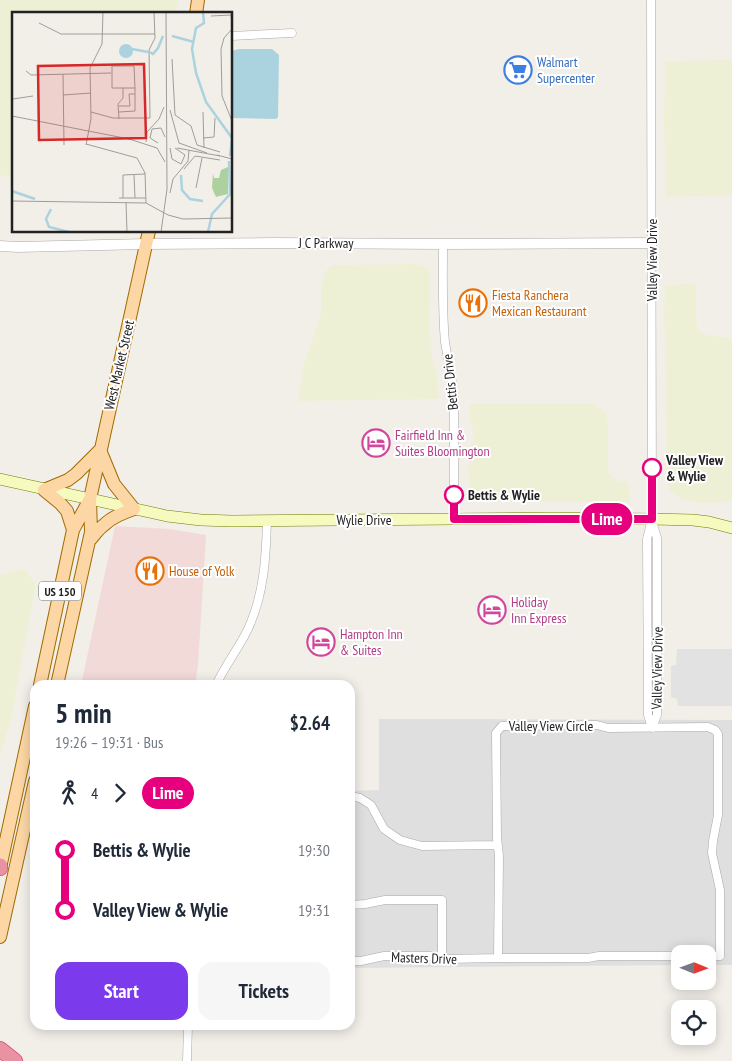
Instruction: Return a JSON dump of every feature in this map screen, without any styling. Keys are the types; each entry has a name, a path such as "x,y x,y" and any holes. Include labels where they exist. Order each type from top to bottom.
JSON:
{"highway":[{"path":"0,1050 15,1061"},
{"path":"0,1059 10,1061"}],"main road":[{"name":"West Market Street","path":"58,680 91,532 90,500 100,450 147,238"},
{"path":"73,530 67,511 44,490 68,480 100,450 114,484 134,509 110,520 89,541"},
{"name":"Wylie Drive","path":"0,480 134,509 190,519 215,521 652,519 692,520 732,528"},
{"name":"West Market Street","path":"41,680 73,530 90,500"},
{"path":"0,867 30,729"},
{"path":"0,937 30,804"}],"street":[{"name":"Valley View Drive","path":"650,0 652,519 647,539 648,715 652,728"},
{"path":"232,36 292,33"},
{"name":"J C Parkway","path":"0,246 18,247 147,238 272,243 652,243"},
{"name":"Bettis Drive","path":"443,244 445,342 454,396 454,519"},
{"path":"219,680 246,632 253,615 262,584 267,520"},
{"name":"Valley View Circle","path":"498,958 500,892 496,733 502,726 708,728 715,730 718,734 718,814 712,841 712,853 720,890 720,956 716,956"},
{"path":"355,797 371,805 384,829 400,840 422,846 498,845"},
{"path":"355,905 384,900 442,900 442,958"},
{"name":"Masters Drive","path":"355,961 384,956 432,956 455,959 498,958"},
{"path":"498,958 671,956"},
{"path":"187,1061 188,1030"}],"shaded area":[{"path":"115,526 170,529 206,535 196,680 82,680"},
{"path":"677,649 732,649 732,706 678,706 677,699 671,697 671,666 676,665"},
{"path":"379,719 732,720 732,965 716,965 716,945 671,945 671,965 355,968 355,791 379,790"}],"green space":[{"path":"0,0 178,0 175,12 12,12 12,178 0,175"},
{"path":"732,60 732,195 666,197 665,61"},
{"path":"415,264 429,269 429,327 439,399 298,401 303,367 321,313 321,290 324,274 328,268 334,265"},
{"path":"696,284 696,322 698,330 706,335 732,338 732,502 702,503 682,499 671,492 667,482 665,286"},
{"path":"593,404 603,410 607,415 608,425 608,471 612,477 619,481 628,481 630,502 478,502 470,492 468,469 474,435 470,419 470,405"},
{"path":"25,569 36,585 10,723 0,757 0,575"}],"water":[{"path":"272,49 279,55 278,117 276,119 232,118 232,51"}],"bus line":[{"name":"Lime","path":"454,495 454,519 652,519 652,468"}],"place":[{"name":"Walmart Supercenter","path":"518,70"},
{"name":"Fiesta Ranchera Mexican Restaurant","path":"473,303"},
{"name":"Fairfield Inn & Suites Bloomington","path":"376,443"},
{"name":"Valley View & Wylie","path":"652,468"},
{"name":"Bettis & Wylie","path":"454,495"},
{"name":"House of Yolk","path":"150,571"},
{"name":"Holiday Inn Express","path":"492,610"},
{"name":"Hampton Inn & Suites","path":"321,642"}]}
